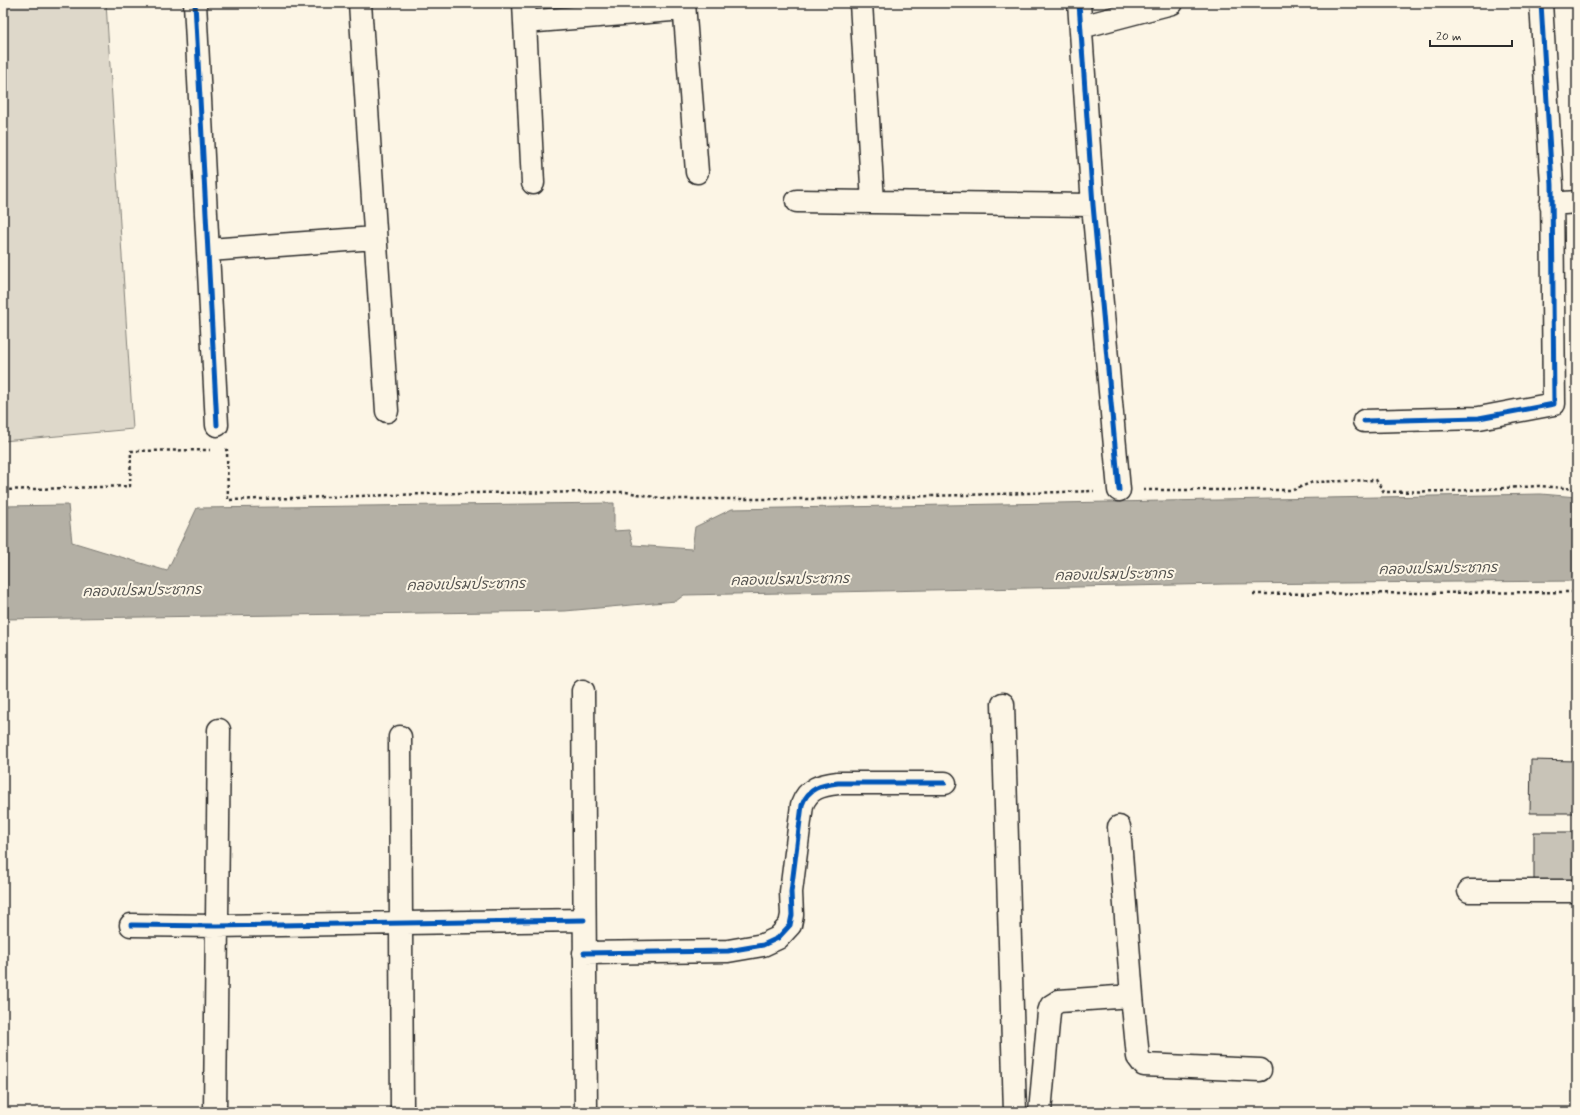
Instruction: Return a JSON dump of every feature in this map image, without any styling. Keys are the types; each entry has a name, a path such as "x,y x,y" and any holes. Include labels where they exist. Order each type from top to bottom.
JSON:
{"street":[{"path":"195,3 217,425"},
{"path":"360,3 387,411"},
{"path":"861,3 873,202"},
{"path":"1079,3 1094,205 1119,490"},
{"path":"1081,27 1172,3"},
{"path":"1364,422 1479,418 1554,404 1552,185 1541,3"},
{"path":"533,183 524,12 684,6 697,172"},
{"path":"797,201 1094,205"},
{"path":"1551,204 1577,202"},
{"path":"209,250 375,238"},
{"path":"583,691 586,1112"},
{"path":"1003,704 1015,1112"},
{"path":"215,1112 219,730"},
{"path":"400,737 402,1112"},
{"path":"584,953 728,951 762,945 778,938 790,925 792,915 791,892 802,805 805,796 813,789 822,785 838,783 945,783"},
{"path":"1118,827 1138,1057 1144,1065 1260,1070"},
{"path":"1469,891 1577,891"},
{"path":"131,926 584,920"},
{"path":"1040,1112 1042,1076 1049,1012 1051,1006 1059,1001 1132,996"}],"path":[{"path":"3,490 130,486 130,451 212,450"},
{"path":"219,450 227,450 228,500 459,493 626,492 666,499 833,499 1119,490 1293,490 1313,482 1376,480 1384,492 1451,491 1539,486 1577,489"},
{"path":"1253,594 1577,592"}],"shaded area":[{"path":"3,3 106,3 133,429 3,441"}],"water":[{"name":"คลองเปรมประชากร","path":"1541,494 1577,497 1577,581 1225,584 684,595 676,601 565,611 3,619 3,506 68,505 72,542 167,571 197,508 614,503 614,531 629,530 633,545 692,549 695,527 732,509"}],"building":[{"path":"1531,760 1577,761 1577,813 1530,813"},
{"path":"1534,832 1577,832 1577,881 1534,881"}],"cycle path":[{"path":"195,3 217,425"},
{"path":"1079,3 1093,205 1119,490"},
{"path":"1364,421 1479,418 1554,404 1552,185 1541,3"},
{"path":"584,953 728,951 763,945 778,938 790,925 792,915 791,892 802,805 812,791 821,786 838,783 945,783"},
{"path":"131,925 217,926 584,920"}]}
